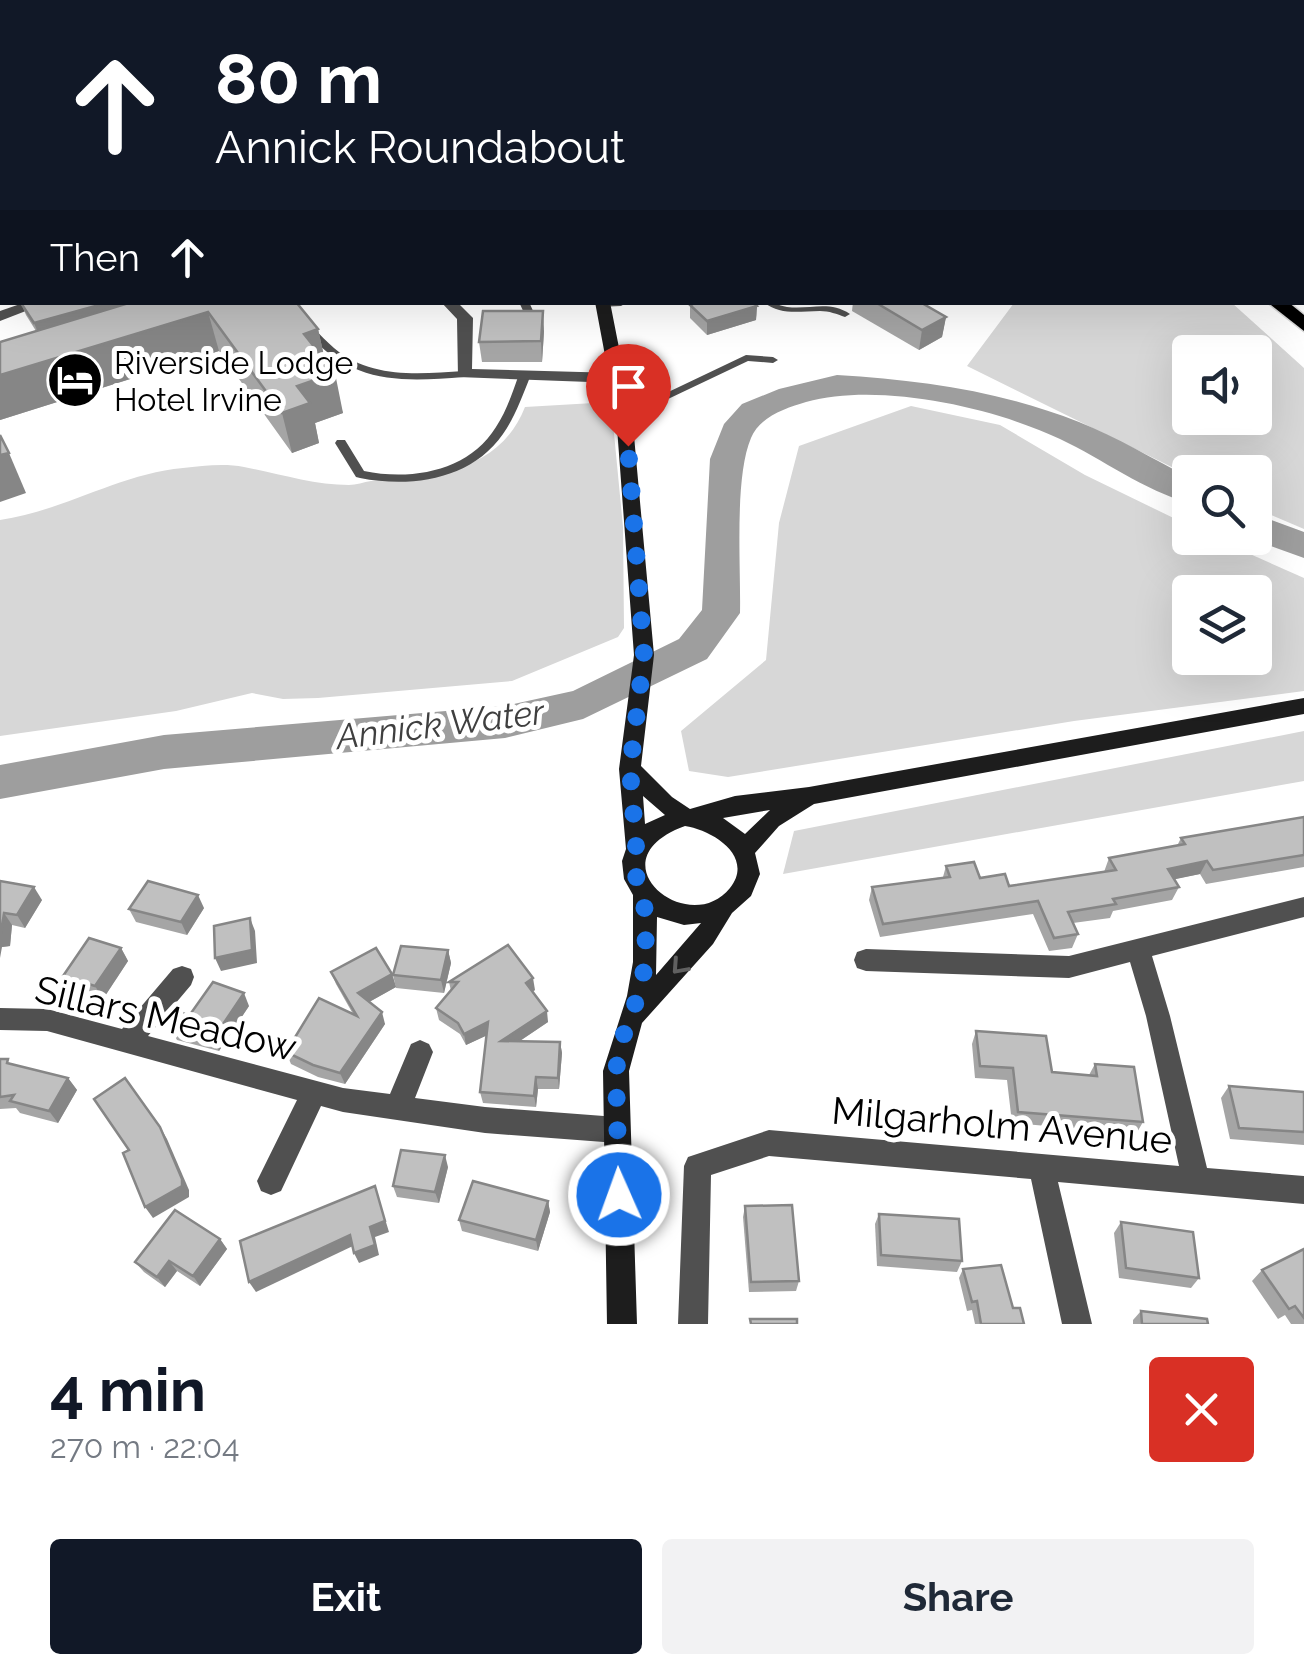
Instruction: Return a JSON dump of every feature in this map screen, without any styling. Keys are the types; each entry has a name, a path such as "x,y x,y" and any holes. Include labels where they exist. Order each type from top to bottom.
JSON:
{"main road":[{"path":"609,305 624,416 644,655 630,769 636,846 632,867 644,895 646,951 642,985 620,1045 616,1071 622,1324"},
{"path":"1280,305 1304,324"},
{"path":"636,846 649,830 735,805 808,796 1304,706"},
{"path":"630,769 664,804 724,826 745,849 749,864 738,895 723,906 688,914 665,910 644,895"},
{"path":"745,849 771,820 808,796"},
{"path":"630,1022 706,937 723,906"}],"street":[{"path":"457,305 465,318 464,374 617,378"},
{"path":"866,960 1069,967 1304,907"},
{"path":"1138,950 1158,1016 1196,1180"},
{"path":"127,1042 182,977"},
{"name":"Sillars Meadow","path":"0,1019 47,1020 314,1092 398,1108 485,1120 617,1130"},
{"path":"398,1108 420,1052"},
{"name":"Sillars Meadow","path":"271,1181 314,1092"},
{"name":"Milgarholm Avenue","path":"693,1324 698,1166 769,1142 1304,1190"},
{"path":"1042,1165 1077,1324"}],"lane":[{"path":"290,305 340,358 376,374 416,378 464,374"},
{"path":"772,305 783,312 828,305 845,314"},
{"path":"624,416 746,358 774,360"},
{"path":"341,443 360,474 387,482 412,481 461,464 491,442 508,418 524,377"}],"shaded area":[{"path":"1013,305 1234,305 1267,335 1172,335 1172,435 1272,435 1272,339 1304,368 1304,529 1272,515 1272,455 1172,455 1172,467 967,366"},
{"path":"611,402 623,527 624,628 618,637 512,681 318,698 283,699 252,693 176,711 0,736 0,520 46,509 136,477 190,467 236,466 349,485 439,473 481,458 498,446 525,407"},
{"path":"911,406 1000,425 1085,475 1172,517 1172,555 1252,555 1304,578 1304,691 1074,721 728,777 689,771 681,731 766,660 779,523 799,446"},
{"path":"1304,731 1304,781 783,874 794,831"}],"building":[{"path":"22,305 99,305 34,323"},
{"path":"122,305 298,305 318,329 304,334 335,373 297,386 310,403 282,413 208,312 0,375 0,342"},
{"path":"690,305 757,306 707,321"},
{"path":"880,305 925,305 946,317 922,330"},
{"path":"483,311 543,311 541,341 479,342"},
{"path":"0,435 9,453 0,455"},
{"path":"1304,817 1304,855 1213,870 1207,861 1168,869 1179,887 1068,912 1078,934 1054,938 1038,901 883,924 872,887 950,877 946,866 974,862 980,878 1005,874 1009,886 1116,870 1109,858 1185,844 1181,838"},
{"path":"0,881 34,887 17,915 4,913 1,934 0,934"},
{"path":"148,881 198,895 181,922 129,909"},
{"path":"250,918 252,950 215,958 214,926"},
{"path":"89,938 121,948 95,986 63,976"},
{"path":"508,945 533,978 526,983 547,1011 501,1041 560,1042 558,1078 536,1077 534,1096 480,1092 488,1022 464,1034 458,1023 436,1008 458,982 449,982"},
{"path":"401,946 448,950 441,980 393,975"},
{"path":"376,948 392,974 358,993 382,1012 340,1073 286,1052 319,998 357,1016 331,972"},
{"path":"213,982 244,993 213,1039 170,1027 181,1012 189,1016"},
{"path":"976,1031 1046,1036 1052,1072 1097,1076 1095,1064 1134,1067 1143,1122 1018,1112 1013,1068 980,1066"},
{"path":"0,1059 68,1078 49,1111 10,1101 14,1095 0,1097"},
{"path":"125,1078 160,1127 182,1179 182,1186 145,1207 123,1153 129,1150 94,1099"},
{"path":"1229,1086 1304,1092 1304,1132 1239,1128"},
{"path":"401,1150 445,1155 435,1192 393,1186"},
{"path":"473,1181 548,1201 536,1240 459,1220"},
{"path":"375,1186 385,1221 370,1227 375,1245 354,1253 350,1235 249,1282 240,1241"},
{"path":"792,1205 799,1281 751,1282 745,1206"},
{"path":"175,1210 220,1239 193,1276 169,1261 157,1277 135,1262"},
{"path":"879,1214 959,1219 962,1261 881,1255"},
{"path":"1121,1222 1193,1232 1199,1278 1126,1268"},
{"path":"1304,1249 1304,1318 1295,1306 1289,1309 1262,1270"},
{"path":"1001,1265 1013,1308 1020,1308 1024,1324 981,1324 977,1301 972,1302 963,1269"},
{"path":"1141,1311 1207,1319 1208,1324 1142,1324"},
{"path":"750,1319 797,1319 797,1324 751,1324"}],"waterway":[{"name":"Annick Water","path":"0,782 164,752 505,722 583,704 693,649 721,613 727,459 736,431 754,411 791,396 837,385 921,390 990,403 1069,430 1172,483"},
{"name":"Annick Water","path":"1272,533 1304,546"}],"place":[{"name":"Riverside Lodge Hotel Irvine","path":"75,380"}],"route":[{"path":"619,1195 616,1071 620,1045 642,985 646,951 644,895 636,884 632,867 636,846 630,769 644,655 628,446"}]}
